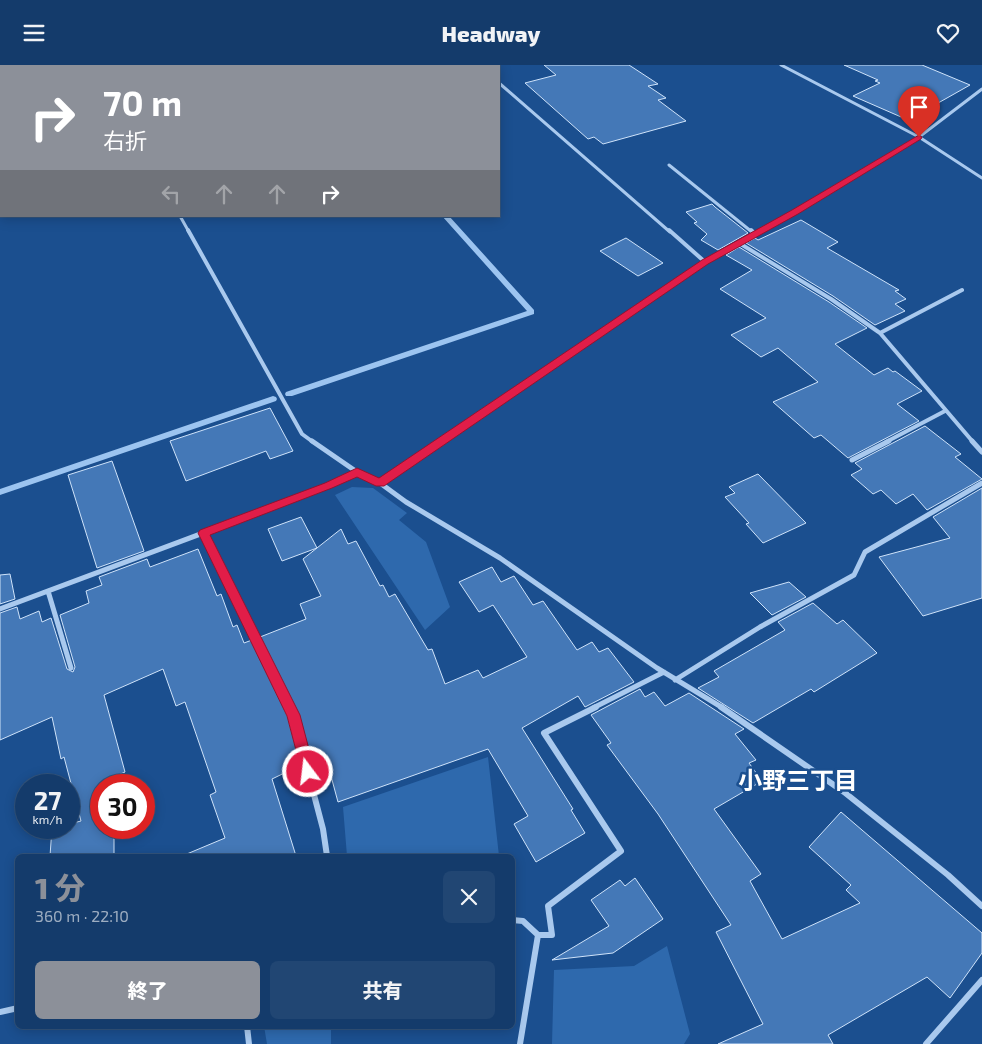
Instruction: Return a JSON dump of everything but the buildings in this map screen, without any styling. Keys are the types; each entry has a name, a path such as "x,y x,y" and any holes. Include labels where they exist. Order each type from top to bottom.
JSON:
{"street":[{"path":"781,65 919,137 982,178"},
{"path":"500,84 705,262"},
{"path":"380,483 705,262 919,137 982,89"},
{"path":"669,165 756,233"},
{"path":"181,217 302,434 357,472 380,483 406,502 500,558 664,672 732,714 844,792 948,875 982,906"},
{"path":"739,243 830,299 880,333 982,452"},
{"path":"880,333 962,290"},
{"path":"852,460 945,411"},
{"path":"0,609 328,486 357,472"},
{"path":"676,680 760,627 854,575 865,552 982,483"},
{"path":"204,533 293,715 323,829 327,854"},
{"path":"48,591 71,668"},
{"path":"515,920 523,921 538,935 552,935 548,907 621,851 544,733 664,672"},
{"path":"520,1044 538,935"},
{"path":"926,1044 982,980"},
{"path":"0,1013 15,1009"},
{"path":"247,1029 249,1044"}],"shaded area":[{"path":"352,487 373,488 407,513 399,520 426,542 450,607 425,630 335,495"},
{"path":"488,757 499,854 347,854 343,807"},
{"path":"667,946 690,1034 684,1044 552,1044 554,970 634,966"},
{"path":"264,1029 331,1029 331,1044 267,1044"}],"waterway":[{"path":"289,394 532,312 446,217"},
{"path":"0,492 273,399"}],"district":[{"name":"小野三丁目","path":"798,781"}],"route":[{"path":"308,772 293,715 204,533 328,486 357,472 380,483 705,262 795,212 919,137"}]}
